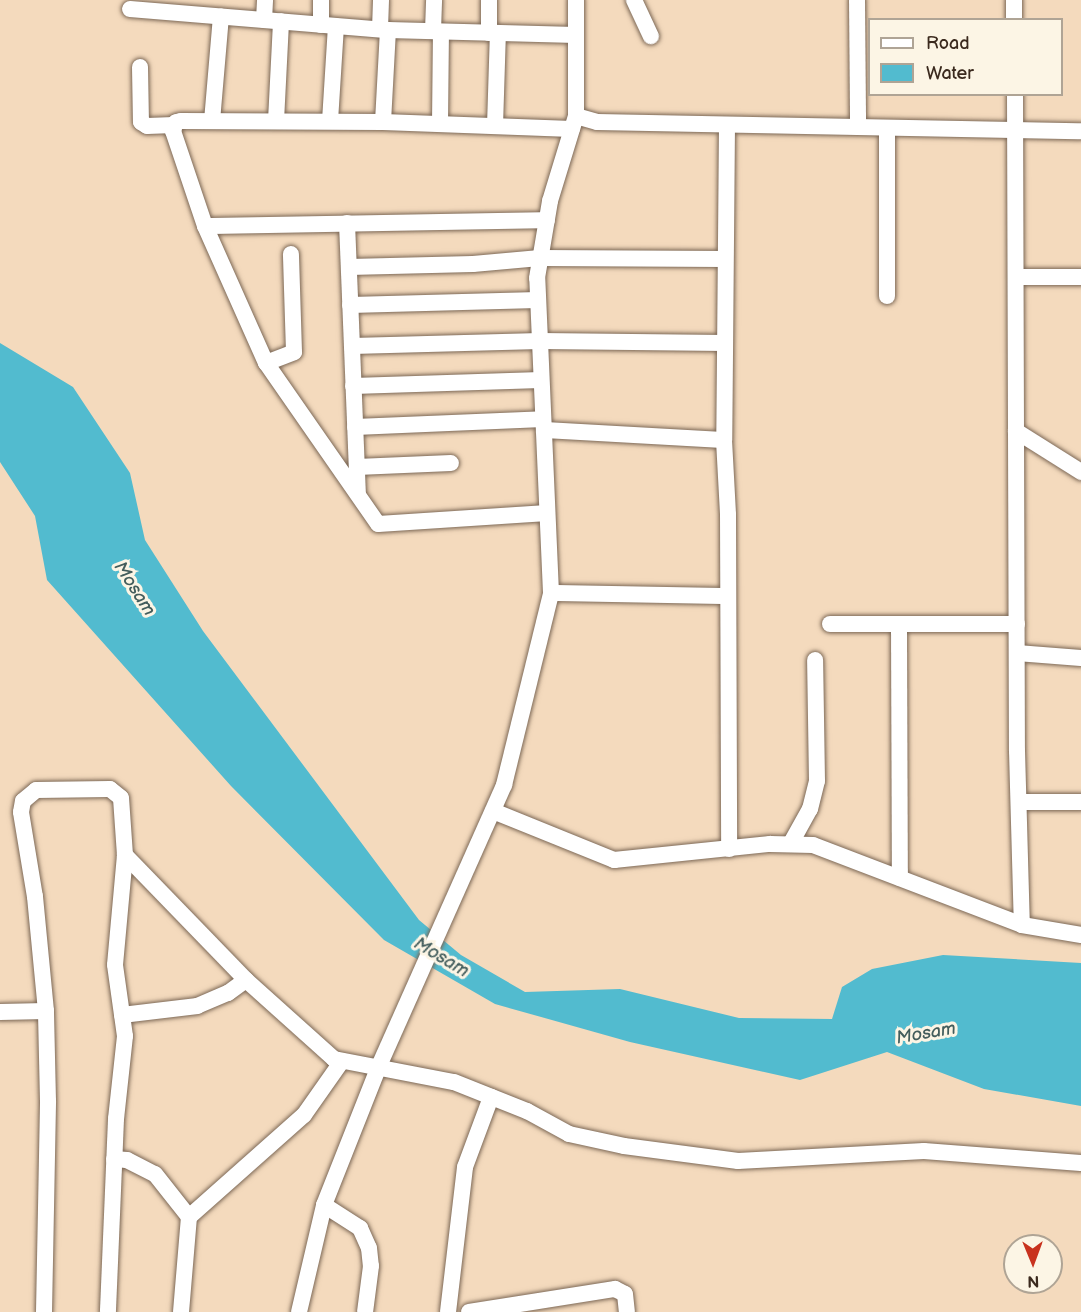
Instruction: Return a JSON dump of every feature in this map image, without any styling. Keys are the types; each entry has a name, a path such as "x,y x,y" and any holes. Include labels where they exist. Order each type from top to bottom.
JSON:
{"street":[{"path":"265,0 273,21 276,121"},
{"path":"321,0 328,25 330,122"},
{"path":"381,0 384,30 383,122"},
{"path":"434,0 440,124"},
{"path":"489,0 493,33 495,126"},
{"path":"299,1312 324,1205 379,1065 493,811 521,727 551,593 538,300 540,258 547,220 574,123 576,0"},
{"path":"634,0 651,36"},
{"path":"857,0 858,127"},
{"path":"1014,0 1014,18"},
{"path":"130,9 384,30 576,35"},
{"path":"212,121 221,16"},
{"path":"140,68 141,122 147,126 174,124 181,121 383,122 495,126 597,122 1081,130"},
{"path":"1015,96 1017,654 1022,925"},
{"path":"174,124 205,225 266,363 378,524 547,513"},
{"path":"727,125 724,440 728,596 729,849"},
{"path":"887,128 887,296"},
{"path":"205,225 547,220"},
{"path":"347,223 358,495"},
{"path":"266,363 294,352 291,254"},
{"path":"349,267 473,264 540,258 725,259"},
{"path":"1016,277 1081,277"},
{"path":"350,305 538,300"},
{"path":"352,346 540,341 724,343"},
{"path":"354,386 541,380"},
{"path":"355,427 543,425 724,440"},
{"path":"1016,431 1081,472"},
{"path":"357,468 451,463"},
{"path":"551,593 728,596"},
{"path":"830,624 1017,624"},
{"path":"899,624 900,878"},
{"path":"1017,654 1081,658"},
{"path":"791,843 810,809 817,781 815,660"},
{"path":"44,1312 48,1112 46,1011 35,897 21,825 23,801 36,790 116,791 121,798 125,855 116,940 124,1063 114,1159 108,1312"},
{"path":"1019,802 1081,802"},
{"path":"493,811 614,860 791,843 813,845 1022,925 1081,935"},
{"path":"125,855 246,980 334,1059 379,1065 454,1082 568,1134 624,1146 738,1161 924,1151 1081,1163"},
{"path":"122,1015 197,1006 228,993 246,980"},
{"path":"0,1012 46,1011"},
{"path":"189,1217 304,1114 342,1061"},
{"path":"448,1312 465,1167 491,1097"},
{"path":"114,1159 127,1160 155,1174 189,1217 181,1312"},
{"path":"324,1205 360,1228 369,1248 371,1266 364,1312"},
{"path":"469,1312 615,1289 625,1294 627,1312"}],"water":[{"name":"Mosam","path":"0,343 73,387 130,473 145,540 203,631 419,920 461,955 525,992 620,989 739,1018 832,1019 842,987 872,969 943,955 1081,963 1081,1106 984,1089 887,1052 800,1080 630,1042 495,1004 384,940 231,786 47,580 35,516 0,462"}]}
